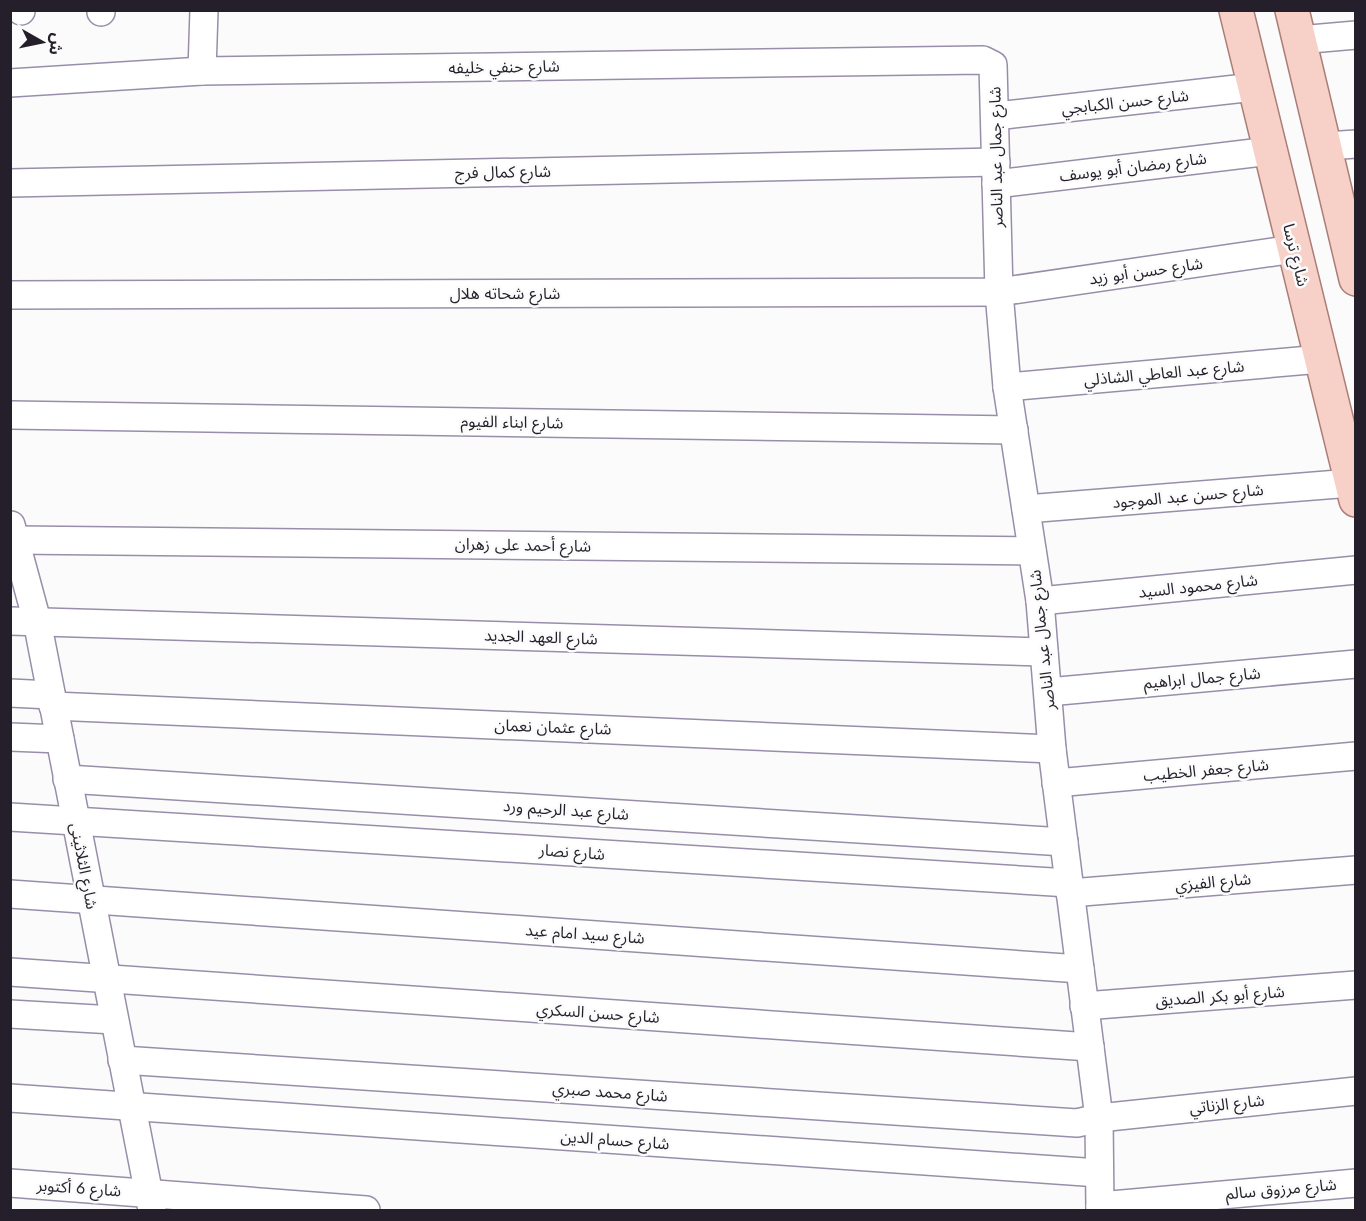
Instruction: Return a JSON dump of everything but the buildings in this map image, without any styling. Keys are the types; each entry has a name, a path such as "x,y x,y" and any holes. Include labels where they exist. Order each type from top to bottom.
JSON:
{"main road":[{"name":"شارع ترسا","path":"1236,10 1353,491"},
{"path":"1296,25 1341,145 1356,279"}],"street":[{"path":"202,71 204,10"},
{"path":"1296,25 1356,35"},
{"name":"شارع حنفي خليفه","path":"10,83 202,71 983,60 994,68"},
{"name":"شارع جمال عبد الناصر","path":"994,68 999,292 1007,387 1040,601 1052,749 1099,1118 1100,1208"},
{"name":"شارع حسن الكبابجي","path":"996,116 1254,87"},
{"name":"شارع رمضان أبو يوسف","path":"996,173 1270,151"},
{"name":"شارع كمال فرج","path":"10,183 996,173"},
{"name":"شارع حسن أبو زيد","path":"999,292 1294,249"},
{"name":"شارع شحاته هلال","path":"10,295 999,292"},
{"name":"شارع عبد العاطي الشاذلي","path":"1007,387 1321,359"},
{"name":"شارع ابناء الفيوم","path":"10,415 1014,429"},
{"name":"شارع حسن عبد الموجود","path":"1026,509 1353,491"},
{"name":"شارع أحمد على زهران","path":"12,530 1032,551"},
{"name":"شارع الثلاثينى","path":"12,530 24,621 52,700 150,1202"},
{"name":"شارع محمود السيد","path":"1040,601 1356,570"},
{"name":"شارع العهد الجديد","path":"24,621 1044,652"},
{"name":"شارع جمال ابراهيم","path":"1048,692 1356,664"},
{"name":"شارع عثمان نعمان","path":"10,693 52,700 1052,749"},
{"path":"10,737 60,739"},
{"name":"شارع جعفر الخطيب","path":"1056,783 1356,756"},
{"name":"شارع عبد الرحيم ورد","path":"67,779 1064,842"},
{"name":"شارع نصار","path":"10,817 1070,888"},
{"name":"شارع الفيزي","path":"1070,888 1356,870"},
{"name":"شارع سيد امام عيد","path":"10,894 1080,969"},
{"name":"شارع حسن السكري","path":"10,972 1090,1047"},
{"name":"شارع أبو بكر الصديق","path":"1084,1006 1356,985"},
{"path":"10,1014 114,1020"},
{"name":"شارع محمد صبري","path":"122,1060 1077,1123 1099,1118"},
{"name":"شارع الزناتي","path":"1099,1118 1356,1091"},
{"name":"شارع حسام الدين","path":"10,1098 1099,1173"},
{"name":"شارع 6 أكتوبر","path":"10,1183 150,1202 366,1210"},
{"name":"شارع مرزوق سالم","path":"1100,1208 1356,1183"}]}
